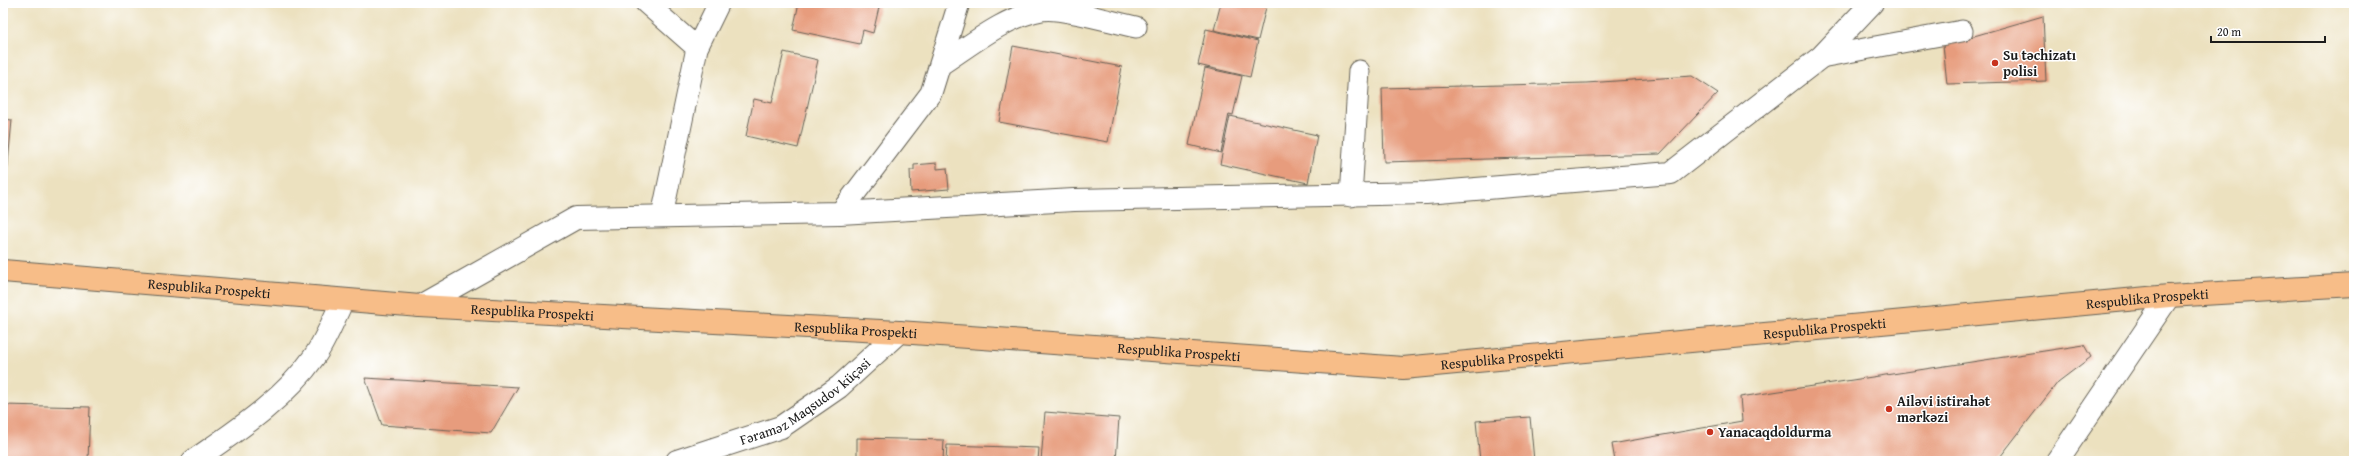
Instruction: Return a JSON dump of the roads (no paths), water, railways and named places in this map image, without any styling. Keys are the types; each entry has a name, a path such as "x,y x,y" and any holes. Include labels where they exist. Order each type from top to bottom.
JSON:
{"main road":[{"name":"Respublika Prospekti","path":"3,271 420,306 899,332 1403,368 2169,296 2354,285"}],"street":[{"path":"420,306 576,218 840,213 1074,200 1351,196 1426,193 1671,173 1821,57 1867,4"},
{"path":"2057,461 2169,296"},
{"path":"193,461 230,435 277,398 314,357 343,300"},
{"name":"Fəraməz Maqsudov küçəsi","path":"678,461 781,427 839,387 899,332"}],"lane":[{"path":"646,3 697,48"},
{"path":"662,216 697,48 719,3"},
{"path":"840,213 931,93 959,3"},
{"path":"940,66 1011,20 1043,10 1069,12 1136,27"},
{"path":"1821,57 1962,31"},
{"path":"1351,196 1359,71"}],"place":[{"name":"Su təchizatı polisi","path":"1995,63"},
{"name":"Ailəvi istirahət mərkəzi","path":"1889,409"},
{"name":"Yanacaqdoldurma","path":"1710,432"}]}
